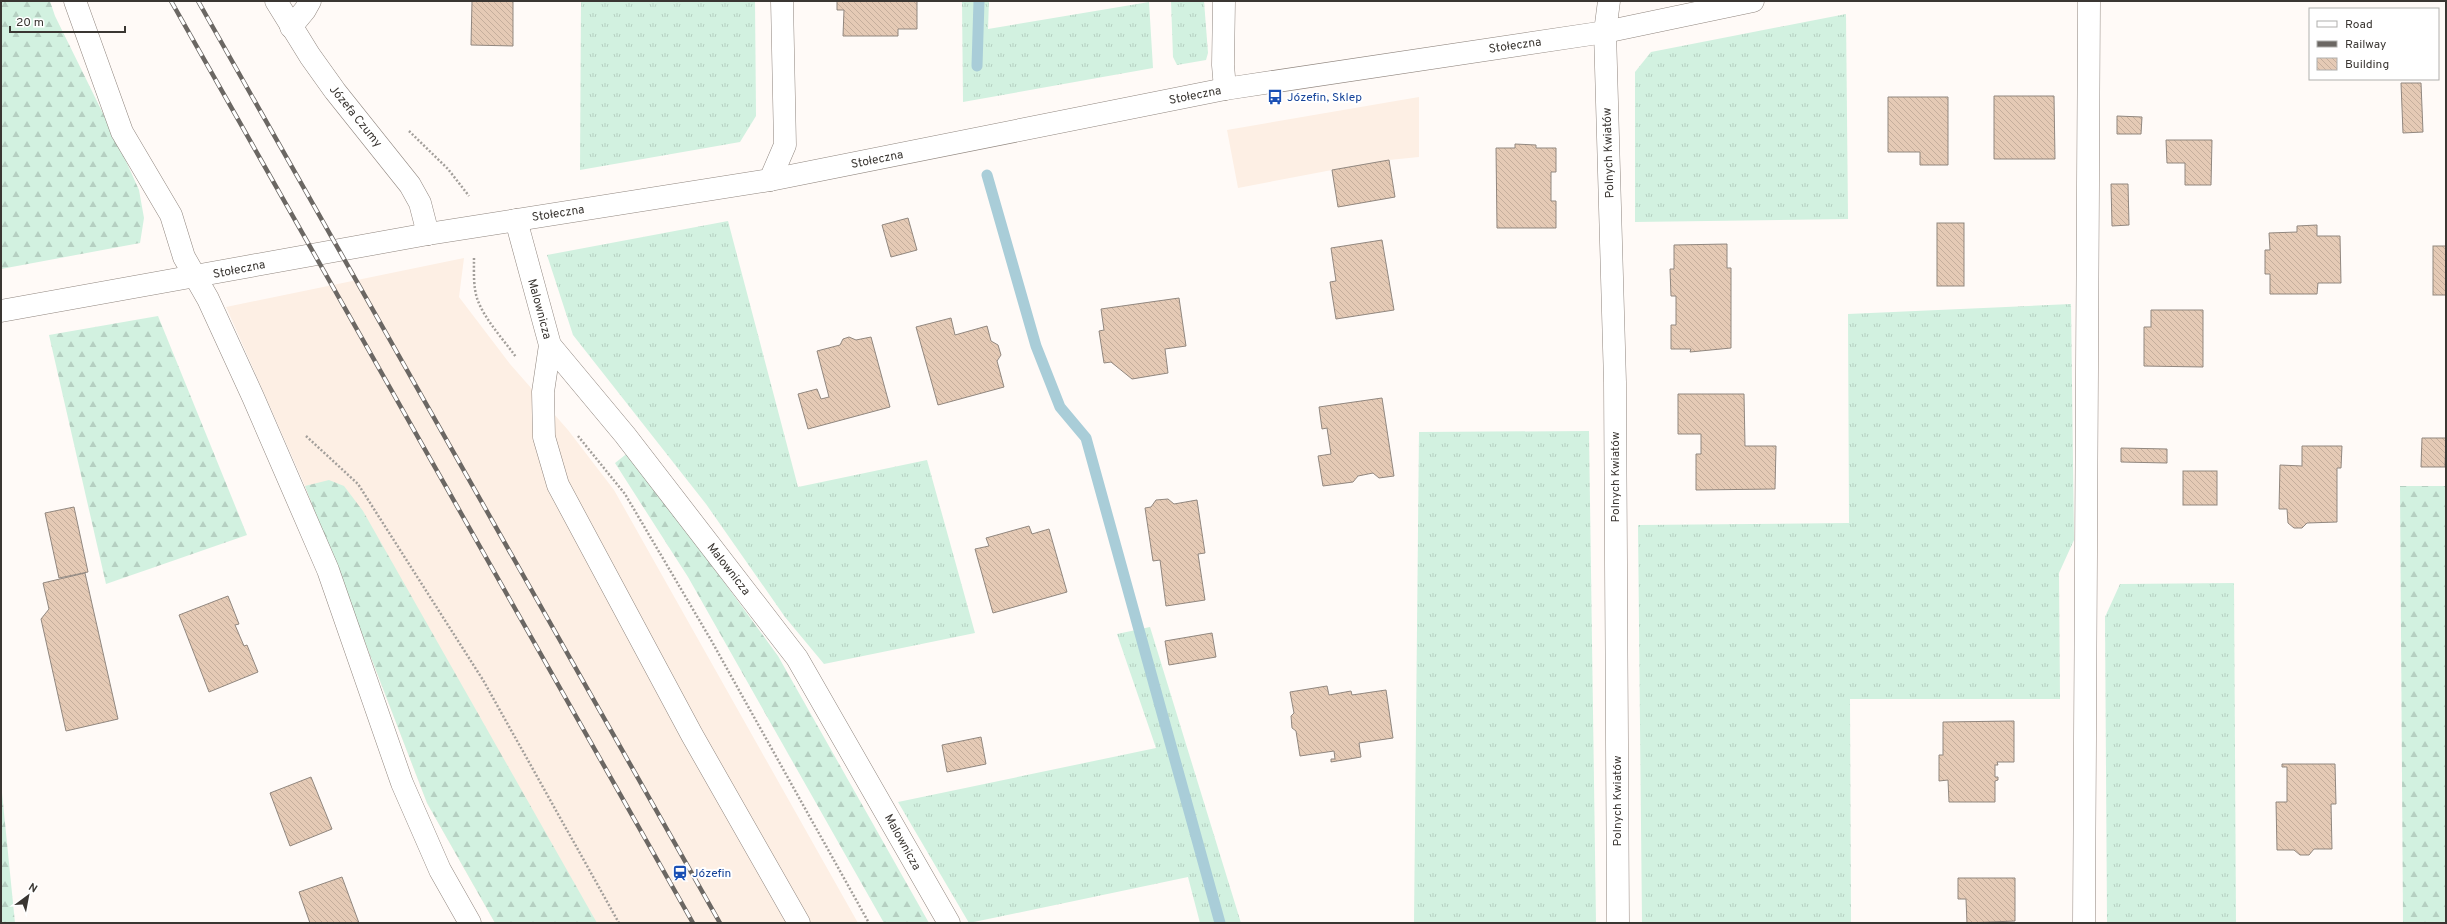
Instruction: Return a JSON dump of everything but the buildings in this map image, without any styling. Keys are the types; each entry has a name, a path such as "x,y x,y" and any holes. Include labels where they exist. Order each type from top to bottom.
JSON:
{"street":[{"path":"75,1 122,132 171,215 184,257 194,278 208,300 254,397 322,555 402,783 440,870 470,923"},
{"name":"Józefa Czumy","path":"276,1 291,27 335,91 410,185 420,203 428,234"},
{"path":"291,27 305,10 310,1"},
{"path":"770,180 785,145 782,1"},
{"path":"1224,1 1223,65 1225,89"},
{"name":"Polnych Kwiatów","path":"1609,1 1605,32 1615,382 1618,923"},
{"name":"Stołeczna","path":"1,311 194,278 428,234 770,180 1225,89 1605,32 1753,1"},
{"path":"2084,923 2089,1"},
{"name":"Malownicza","path":"516,220 550,345 625,435 797,658 949,923"},
{"path":"550,345 543,392 544,437 558,486 692,735 799,923"}],"path":[{"path":"474,255 474,281 478,300 488,319 543,392"},
{"path":"303,434 358,484 483,680 619,923"},
{"path":"577,434 625,494 711,640 869,923"}],"shaded area":[{"path":"1419,97 1419,157 1389,160 1395,197 1338,207 1332,170 1238,188 1227,130"},
{"path":"464,258 459,297 510,364 568,430 614,490 858,923 495,923 427,803 305,486 226,307"}],"green space":[{"path":"1,1 50,1 55,16 139,190 144,218 140,243 1,269"},
{"path":"581,1 755,1 756,116 740,142 580,170"},
{"path":"962,1 989,1 988,29 1149,2 1153,68 963,102"},
{"path":"1171,1 1204,1 1208,53 1206,60 1177,65 1173,57"},
{"path":"1846,14 1848,219 1635,222 1635,72 1651,52"},
{"path":"728,221 798,487 927,460 975,633 824,664 785,617 706,504 573,335 547,255"},
{"path":"2071,304 2074,540 2059,573 2060,699 1850,699 1851,923 1642,923 1638,525 1849,523 1848,314"},
{"path":"158,316 247,535 106,584 49,335"},
{"path":"1589,431 1596,923 1414,923 1419,432"},
{"path":"629,452 778,656 929,923 884,923 688,577 615,463"},
{"path":"329,480 344,486 363,511 597,923 495,923 427,803 305,486"},
{"path":"2400,486 2446,486 2446,923 2403,923"},
{"path":"2234,583 2236,923 2107,923 2105,617 2120,584"},
{"path":"1150,627 1241,923 1200,923 1188,877 969,923 898,802 1156,748 1117,634"},
{"path":"1,783 15,923 1,923"}],"waterway":[{"path":"977,66 979,1"},
{"path":"987,175 1036,346 1060,407 1086,438 1220,923"}],"railway":[{"path":"171,1 693,923"},
{"path":"198,1 720,923"}],"place":[{"name":"Józefin, Sklep","path":"1275,97"},
{"name":"Józefin","path":"680,873"}]}
